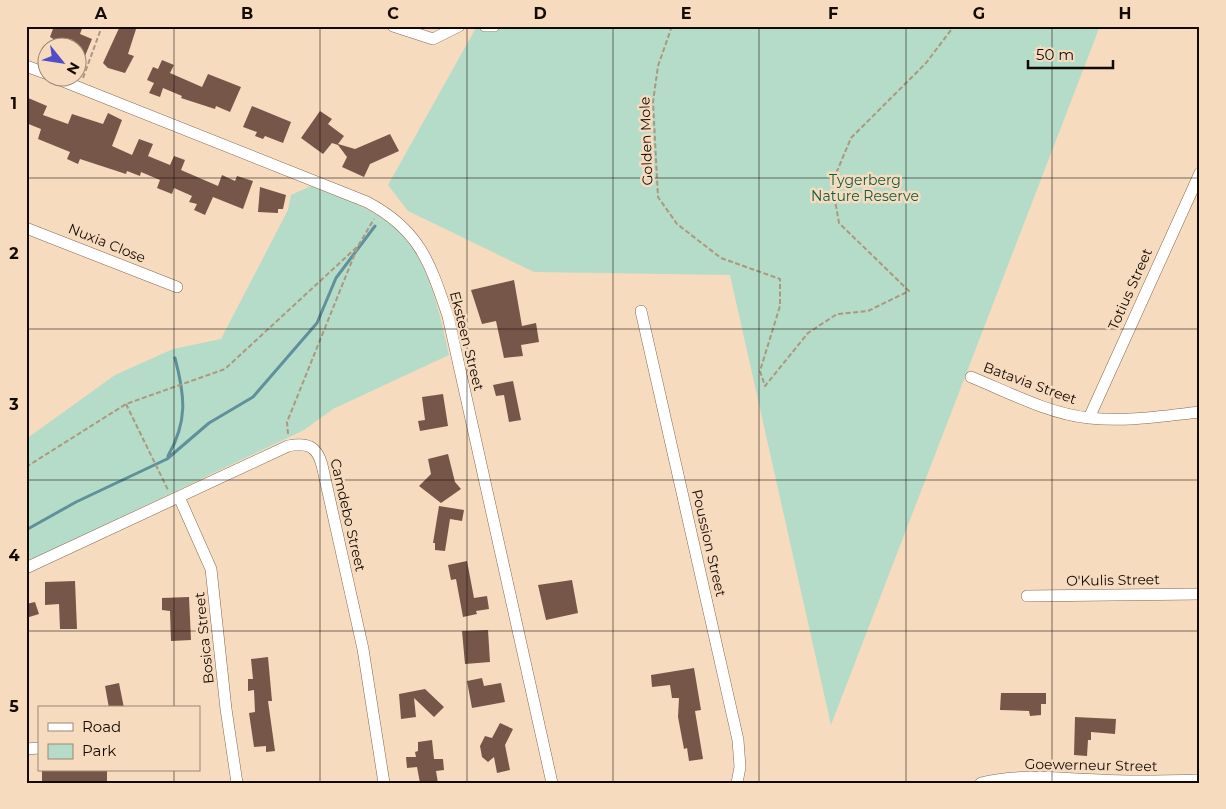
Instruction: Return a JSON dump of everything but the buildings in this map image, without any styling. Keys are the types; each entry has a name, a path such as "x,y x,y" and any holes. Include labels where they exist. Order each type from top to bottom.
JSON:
{"street":[{"path":"393,26 433,39 459,26"},
{"path":"484,26 494,26"},
{"path":"26,66 38,70"},
{"name":"Eksteen Street","path":"81,88 380,208 395,218 410,232 422,251 437,284 448,316 552,783"},
{"name":"Totius Street","path":"1088,418 1200,173"},
{"name":"Nuxia Close","path":"26,228 177,287"},
{"name":"Poussion Street","path":"640,311 738,740 740,768 737,783"},
{"name":"Batavia Street","path":"970,377 1044,406 1088,418 1120,419 1200,412"},
{"name":"Camdebo Street","path":"26,568 288,446 300,443 314,448 319,454 322,465 363,649 384,783"},
{"name":"Bosica Street","path":"176,499 211,569 226,709 237,783"},
{"name":"O'Kulis Street","path":"1027,596 1200,594"},
{"name":"Goewerneur Street","path":"982,783 998,778 1118,781 1200,780"}],"path":[{"path":"88,63 102,26"},
{"name":"Golden Mole","path":"672,26 658,66 652,102 658,197 677,224 721,258 780,279 780,306 760,371 765,386 808,333 837,314 868,311 909,291 839,223 832,183 851,138 926,63 954,26"},
{"path":"288,446 287,422 358,246 380,208"},
{"path":"26,467 126,404 225,369 358,246"},
{"path":"126,404 176,499"}],"green space":[{"name":"Tygerberg Nature Reserve","path":"477,26 1100,26 831,725 730,275 534,272 408,211 388,185"},
{"path":"311,186 351,202 379,216 401,234 413,248 436,301 449,355 333,409 304,430 35,558 26,559 26,439 115,375 173,349 221,339 288,210 291,195"}],"waterway":[{"path":"26,530 76,502 167,459 209,423 253,397 317,323 336,278 375,226"},
{"path":"168,456 179,431 183,408 181,384 175,358"}]}
